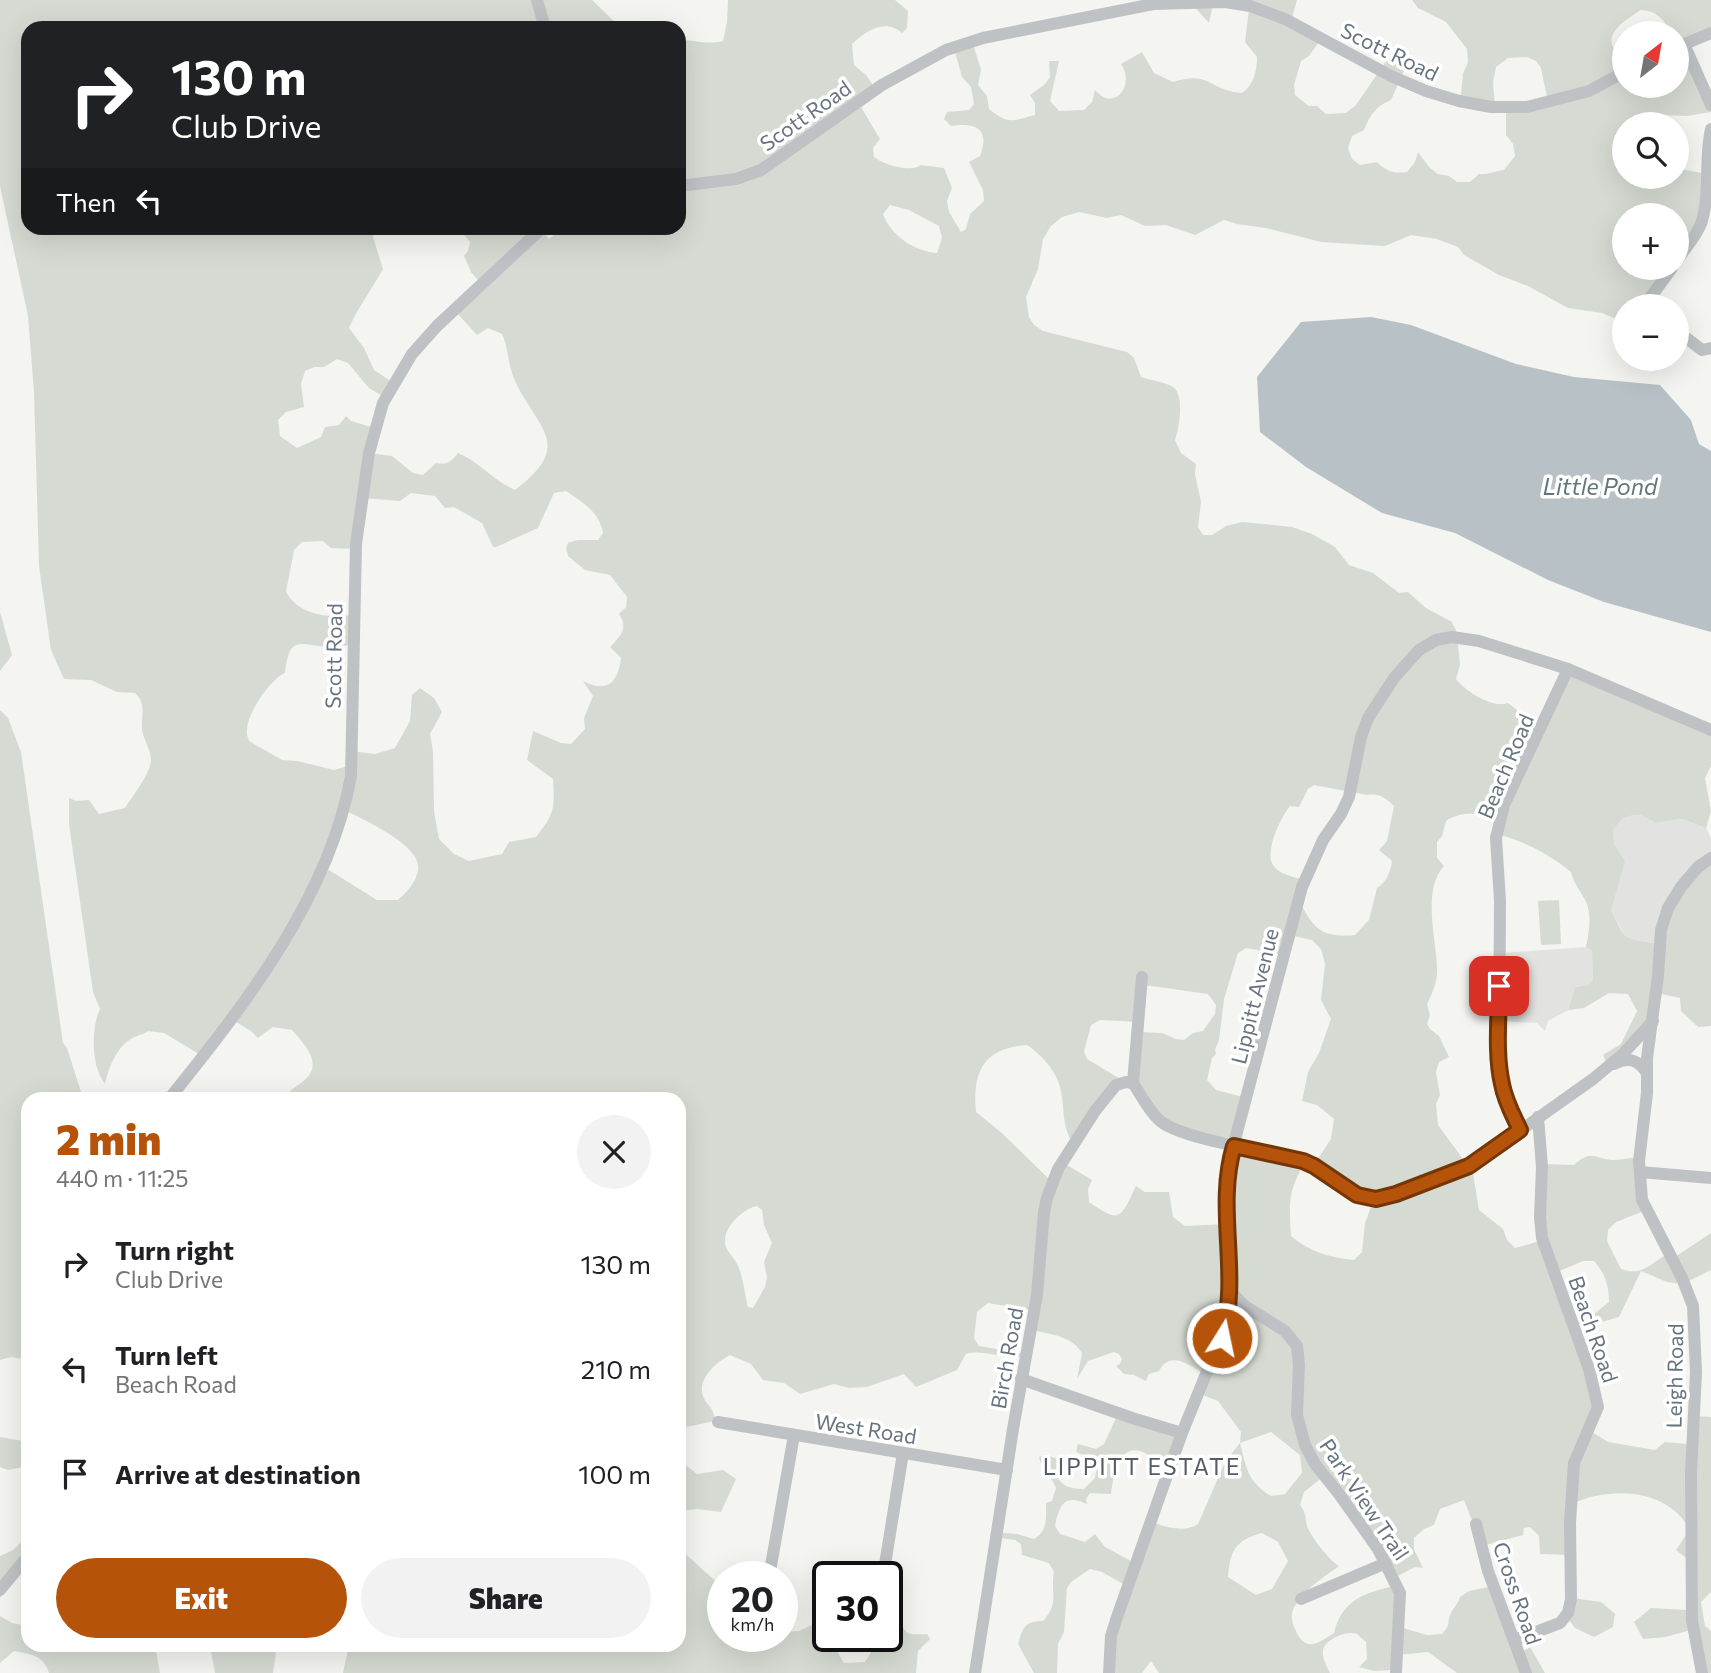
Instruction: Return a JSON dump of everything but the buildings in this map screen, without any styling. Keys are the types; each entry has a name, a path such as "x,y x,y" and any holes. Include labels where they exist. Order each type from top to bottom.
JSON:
{"street":[{"path":"537,0 543,21"},
{"name":"Scott Road","path":"686,185 736,179 761,170 882,85 946,50 983,38 1153,4 1212,1 1250,6 1285,19 1391,76 1459,102 1491,107 1527,107 1589,91 1612,79"},
{"path":"1689,42 1711,33"},
{"path":"1689,63 1711,105"},
{"path":"1689,244 1702,221 1706,202 1707,145 1711,129"},
{"name":"Scott Road","path":"175,1092 209,1050 273,956 329,855 338,829 351,776 356,544 369,453 383,403 412,354 437,326 534,235"},
{"path":"1652,294 1663,280"},
{"path":"1689,340 1702,350 1711,348"},
{"name":"Lippitt Avenue","path":"1109,1673 1111,1636 1116,1620 1182,1433 1226,1325 1229,1290 1226,1178 1302,887 1312,860 1349,797 1361,737 1368,718 1394,678 1419,650 1436,640 1452,637 1479,641 1568,669 1711,730"},
{"name":"Beach Road","path":"1520,1130 1507,1102 1499,1065 1500,901 1496,838 1504,805 1568,669"},
{"name":"Leigh Road","path":"1702,1673 1692,1620 1691,1473 1696,1372 1693,1306 1682,1278 1642,1200 1640,1149 1647,1093 1647,1058 1664,918 1675,895 1689,876 1711,858"},
{"path":"1142,977 1133,1083 1158,1119 1168,1127 1234,1146 1303,1161 1357,1195 1376,1199 1469,1166 1607,1067 1623,1054 1653,1021"},
{"path":"1607,1067 1627,1059 1641,1064 1647,1073"},
{"name":"Birch Road","path":"975,1673 1037,1295 1044,1212 1057,1170 1078,1135 1113,1089 1121,1083 1133,1083"},
{"name":"Beach Road","path":"1514,1640 1560,1623 1568,1613 1571,1599 1570,1522 1574,1463 1598,1407 1589,1369 1542,1238 1539,1217 1542,1167 1538,1117"},
{"path":"1640,1172 1711,1178"},
{"name":"Park View Trail","path":"1229,1290 1245,1306 1285,1331 1297,1346 1297,1415 1305,1445 1315,1464 1339,1494 1385,1563 1400,1593 1395,1673"},
{"path":"1021,1380 1182,1433"},
{"name":"West Road","path":"718,1422 1007,1470"},
{"path":"772,1561 794,1435"},
{"path":"886,1561 903,1453"},
{"name":"Cross Road","path":"1476,1524 1488,1571 1525,1673"},
{"path":"1301,1599 1385,1563"},
{"path":"0,1590 21,1564"}],"shaded area":[{"path":"0,0 592,0 614,21 21,21 21,235 374,235 383,269 349,328 364,348 374,370 389,380 396,379 384,397 369,388 348,363 337,359 324,367 305,371 301,384 304,407 286,412 278,420 280,436 297,448 321,437 325,427 339,425 346,416 351,421 371,427 367,453 392,456 413,473 423,475 436,463 448,462 458,453 515,490 544,460 546,437 515,381 502,334 488,328 477,335 456,312 484,287 471,272 464,256 470,242 464,235 546,235 549,239 554,235 686,235 686,41 723,41 728,0 895,0 908,11 907,28 902,33 882,26 869,31 852,44 854,65 866,75 877,91 861,107 880,139 873,148 874,157 878,160 904,168 921,165 944,168 952,188 947,201 949,212 961,232 966,229 970,214 984,201 983,190 969,162 980,156 983,139 979,129 968,125 951,126 944,119 947,112 969,110 974,104 971,87 962,77 955,52 974,47 981,70 978,85 987,96 989,109 1006,120 1035,115 1035,103 1030,95 1050,77 1049,61 1059,61 1050,101 1059,111 1084,110 1092,102 1095,90 1102,96 1115,98 1124,88 1126,81 1121,64 1142,52 1154,73 1173,82 1202,79 1242,93 1252,82 1257,62 1257,57 1245,42 1249,10 1213,4 1209,23 1190,2 1160,0 1297,0 1291,22 1321,39 1309,56 1301,61 1294,85 1295,95 1309,106 1317,106 1326,114 1346,113 1356,105 1393,51 1407,64 1391,100 1374,112 1364,130 1352,136 1348,148 1352,159 1360,165 1377,162 1398,173 1407,172 1415,162 1418,152 1438,174 1449,176 1457,182 1470,182 1479,174 1504,170 1515,156 1513,144 1506,135 1506,110 1548,102 1541,68 1536,61 1527,57 1508,58 1496,67 1493,82 1495,107 1460,103 1463,74 1468,62 1467,49 1446,22 1418,8 1412,0 1711,0 1711,34 1689,44 1689,21 1663,21 1651,12 1641,10 1625,21 1612,21 1612,98 1689,98 1689,57 1711,103 1711,112 1689,116 1689,112 1612,112 1612,189 1689,189 1689,170 1701,173 1705,193 1696,234 1689,244 1689,203 1612,203 1612,280 1663,280 1654,294 1612,294 1612,317 1568,308 1528,286 1499,275 1464,255 1458,247 1437,239 1411,235 1385,246 1321,242 1224,220 1195,235 1166,225 1145,226 1121,215 1107,218 1079,212 1062,217 1051,226 1043,239 1038,269 1026,297 1029,317 1034,325 1043,331 1127,352 1134,358 1141,377 1166,384 1177,391 1180,412 1175,440 1181,453 1196,464 1195,474 1201,502 1198,527 1203,535 1212,535 1226,526 1242,522 1292,527 1335,547 1349,565 1373,573 1399,593 1408,592 1426,608 1452,622 1461,641 1458,643 1460,665 1456,679 1466,689 1487,701 1508,703 1522,714 1539,719 1567,674 1711,728 1711,766 1705,778 1711,811 1706,828 1682,819 1656,823 1640,815 1633,815 1622,819 1613,830 1614,844 1625,861 1611,910 1626,936 1655,943 1667,909 1711,862 1711,1026 1698,1027 1681,1011 1680,998 1662,994 1633,1044 1606,1062 1603,1055 1621,1044 1637,1011 1628,994 1609,993 1584,1008 1568,1010 1575,987 1589,985 1593,980 1592,951 1586,947 1589,912 1571,872 1537,849 1499,835 1499,818 1472,814 1459,815 1446,821 1442,836 1437,842 1437,858 1444,866 1433,888 1432,915 1437,972 1435,986 1427,1004 1430,1015 1427,1024 1439,1036 1449,1057 1439,1062 1436,1072 1440,1095 1436,1104 1438,1125 1468,1166 1472,1167 1479,1210 1503,1229 1507,1240 1515,1248 1540,1241 1543,1164 1574,1165 1589,1156 1612,1160 1637,1157 1644,1211 1616,1222 1608,1230 1607,1241 1621,1269 1639,1271 1664,1256 1672,1259 1711,1233 1711,1270 1683,1284 1667,1282 1641,1271 1619,1317 1574,1330 1596,1405 1589,1430 1608,1442 1655,1450 1665,1442 1687,1444 1691,1416 1711,1417 1711,1592 1701,1602 1705,1626 1711,1631 1711,1673 1701,1673 1691,1630 1643,1639 1634,1622 1651,1608 1687,1610 1690,1561 1676,1550 1690,1529 1678,1514 1665,1504 1626,1493 1598,1496 1572,1504 1569,1555 1540,1554 1539,1536 1530,1527 1524,1528 1523,1535 1482,1546 1464,1500 1440,1509 1434,1525 1414,1538 1414,1549 1423,1568 1415,1567 1394,1578 1324,1476 1304,1492 1300,1505 1312,1536 1339,1566 1312,1586 1295,1606 1292,1621 1303,1641 1312,1644 1328,1637 1334,1633 1349,1605 1364,1595 1394,1586 1399,1627 1427,1635 1442,1634 1460,1597 1469,1591 1493,1586 1524,1651 1530,1647 1545,1673 1457,1673 1428,1652 1397,1655 1391,1670 1374,1671 1359,1667 1367,1659 1366,1642 1357,1634 1347,1633 1336,1637 1324,1647 1323,1657 1330,1673 1159,1673 1151,1661 1142,1673 1106,1673 1125,1585 1102,1572 1090,1569 1067,1588 1064,1632 1058,1644 1057,1673 1034,1673 1018,1644 1026,1626 1032,1622 1043,1621 1051,1609 1054,1572 1049,1563 1022,1555 1021,1544 1015,1540 992,1537 992,1532 1017,1534 1034,1539 1039,1536 1045,1524 1046,1503 1052,1501 1056,1488 1039,1457 1045,1454 1060,1460 1056,1476 1059,1480 1068,1487 1084,1489 1095,1478 1097,1466 1092,1458 1076,1452 1078,1444 1096,1449 1104,1444 1117,1416 1178,1436 1168,1465 1143,1452 1128,1452 1118,1463 1111,1494 1090,1493 1086,1499 1087,1504 1073,1500 1064,1503 1055,1526 1060,1534 1085,1542 1095,1534 1105,1547 1133,1562 1151,1522 1181,1529 1198,1524 1225,1462 1240,1443 1241,1432 1218,1401 1198,1393 1205,1374 1174,1360 1169,1361 1159,1371 1149,1374 1146,1381 1124,1374 1116,1366 1122,1359 1114,1352 1088,1361 1077,1379 1082,1353 1077,1347 1065,1338 1027,1329 1029,1310 988,1303 977,1312 974,1338 979,1346 1021,1353 1020,1357 966,1354 957,1370 916,1387 904,1374 867,1387 849,1388 834,1384 800,1394 784,1383 763,1380 751,1364 730,1355 714,1366 703,1383 703,1396 713,1411 715,1421 686,1427 686,1092 290,1092 308,1076 313,1062 311,1055 292,1030 273,1027 258,1038 231,1019 204,1057 164,1033 148,1031 130,1039 115,1056 105,1084 100,1077 95,1058 95,1026 100,1009 93,992 69,824 69,798 76,801 89,800 99,814 125,808 148,771 151,756 142,729 142,706 139,697 135,693 117,692 91,680 64,679 51,650 39,566 34,392 28,316 0,186","holes":["890,205 909,210 939,226 942,238 937,253 912,246 892,229 883,214","566,491 594,513 603,533 598,540 568,543 568,556 585,570 610,575 627,597 626,607 619,614 623,624 622,632 610,647 621,658 614,680 604,686 583,681 593,696 584,718 585,729 571,744 561,743 533,731 527,760 553,779 554,789 552,811 536,837 509,842 502,854 469,861 454,854 439,839 434,811 430,734 442,712 434,698 420,688 412,695 410,721 395,748 375,754 351,751 348,766 334,770 282,760 249,741 247,731 251,715 266,689 285,673 293,647 303,644 329,647 352,645 353,615 315,614 299,606 286,592 294,550 302,542 323,541 331,548 355,549 363,498 400,501 411,493 435,496 445,508 454,507 482,523 493,547 496,547 538,528 554,493","1314,785 1379,795 1394,806 1387,841 1379,850 1392,861 1391,869 1377,888 1369,920 1355,935 1333,935 1319,929 1298,899 1304,880 1282,873 1275,868 1271,859 1272,844 1282,818 1290,806 1299,807 1308,789","344,810 396,838 413,853 418,872 410,888 398,900 377,900 321,865","1289,935 1312,940 1321,949 1325,964 1321,1000 1331,1019 1319,1053 1308,1072 1302,1101 1317,1105 1334,1119 1331,1139 1316,1166 1372,1204 1365,1223 1362,1252 1354,1260 1320,1253 1291,1236 1291,1197 1305,1161 1234,1145 1247,1098 1216,1090 1207,1080 1219,1040 1224,999 1238,953 1246,948 1281,954","1144,985 1208,994 1216,1005 1215,1014 1203,1031 1193,1033 1184,1040 1162,1033 1138,1032 1139,1094 1178,1136 1233,1147 1226,1224 1185,1226 1173,1217 1169,1192 1145,1192 1136,1186 1119,1215 1108,1213 1089,1202 1088,1189 1092,1180 1062,1162 1050,1180 976,1112 976,1085 984,1064 1000,1051 1027,1045 1046,1062 1057,1078 1066,1129 1073,1144 1116,1087 1127,1083 1087,1059 1084,1052 1091,1025 1100,1020 1138,1022","757,1206 762,1210 764,1225 772,1243 764,1262 767,1277 765,1287 753,1308 748,1307 739,1269 725,1243 732,1224 741,1214","1583,1261 1594,1261 1606,1280 1609,1302 1595,1313 1571,1318 1555,1273","1271,1432 1300,1455 1302,1473 1285,1494 1271,1496 1252,1479 1240,1443","1262,1533 1278,1542 1288,1561 1272,1589 1256,1595 1228,1577 1230,1560 1240,1543"]},
{"path":"0,612 12,655 0,671"},
{"path":"0,710 8,718 21,752 63,1043 81,1092 21,1092 21,1359 11,1357 0,1360"},
{"path":"1640,815 1656,823 1682,819 1706,828 1711,838 1711,862 1655,943 1630,940 1611,910 1613,830 1622,819"},
{"path":"1559,900 1561,944 1541,945 1538,901"},
{"path":"1586,947 1592,951 1593,981 1589,985 1575,987 1568,1010 1548,1021 1545,1031 1537,1023 1500,1021 1503,953"},
{"path":"0,1437 21,1441 21,1467 8,1470 0,1467"},
{"path":"686,1465 697,1474 723,1470 736,1479 721,1512 686,1510"},
{"path":"21,1542 21,1572 0,1598 0,1556 13,1550"},
{"path":"686,1554 707,1573 707,1652 798,1652 798,1631 812,1625 812,1652 838,1652 844,1663 865,1662 871,1652 903,1652 903,1627 907,1632 927,1634 930,1639 918,1651 916,1673 343,1673 348,1652 686,1652"},
{"path":"1572,1598 1601,1602 1615,1614 1613,1627 1594,1637 1575,1628 1566,1616"},
{"path":"0,1616 21,1625 21,1652 156,1652 160,1673 49,1673 40,1659 14,1651 0,1663"},
{"path":"211,1652 276,1652 273,1673 215,1673"}],"water":[{"name":"Little Pond","path":"1371,317 1411,325 1516,364 1574,377 1660,385 1691,420 1699,444 1711,451 1711,632 1604,602 1548,580 1455,533 1382,513 1306,467 1260,432 1257,377 1301,322"}],"district":[{"name":"LIPPITT ESTATE","path":"1142,1466"}],"route":[{"path":"1222,1338 1226,1325 1230,1254 1226,1178 1234,1146 1303,1161 1357,1195 1376,1199 1469,1166 1520,1130 1507,1102 1499,1065 1499,986"}]}
